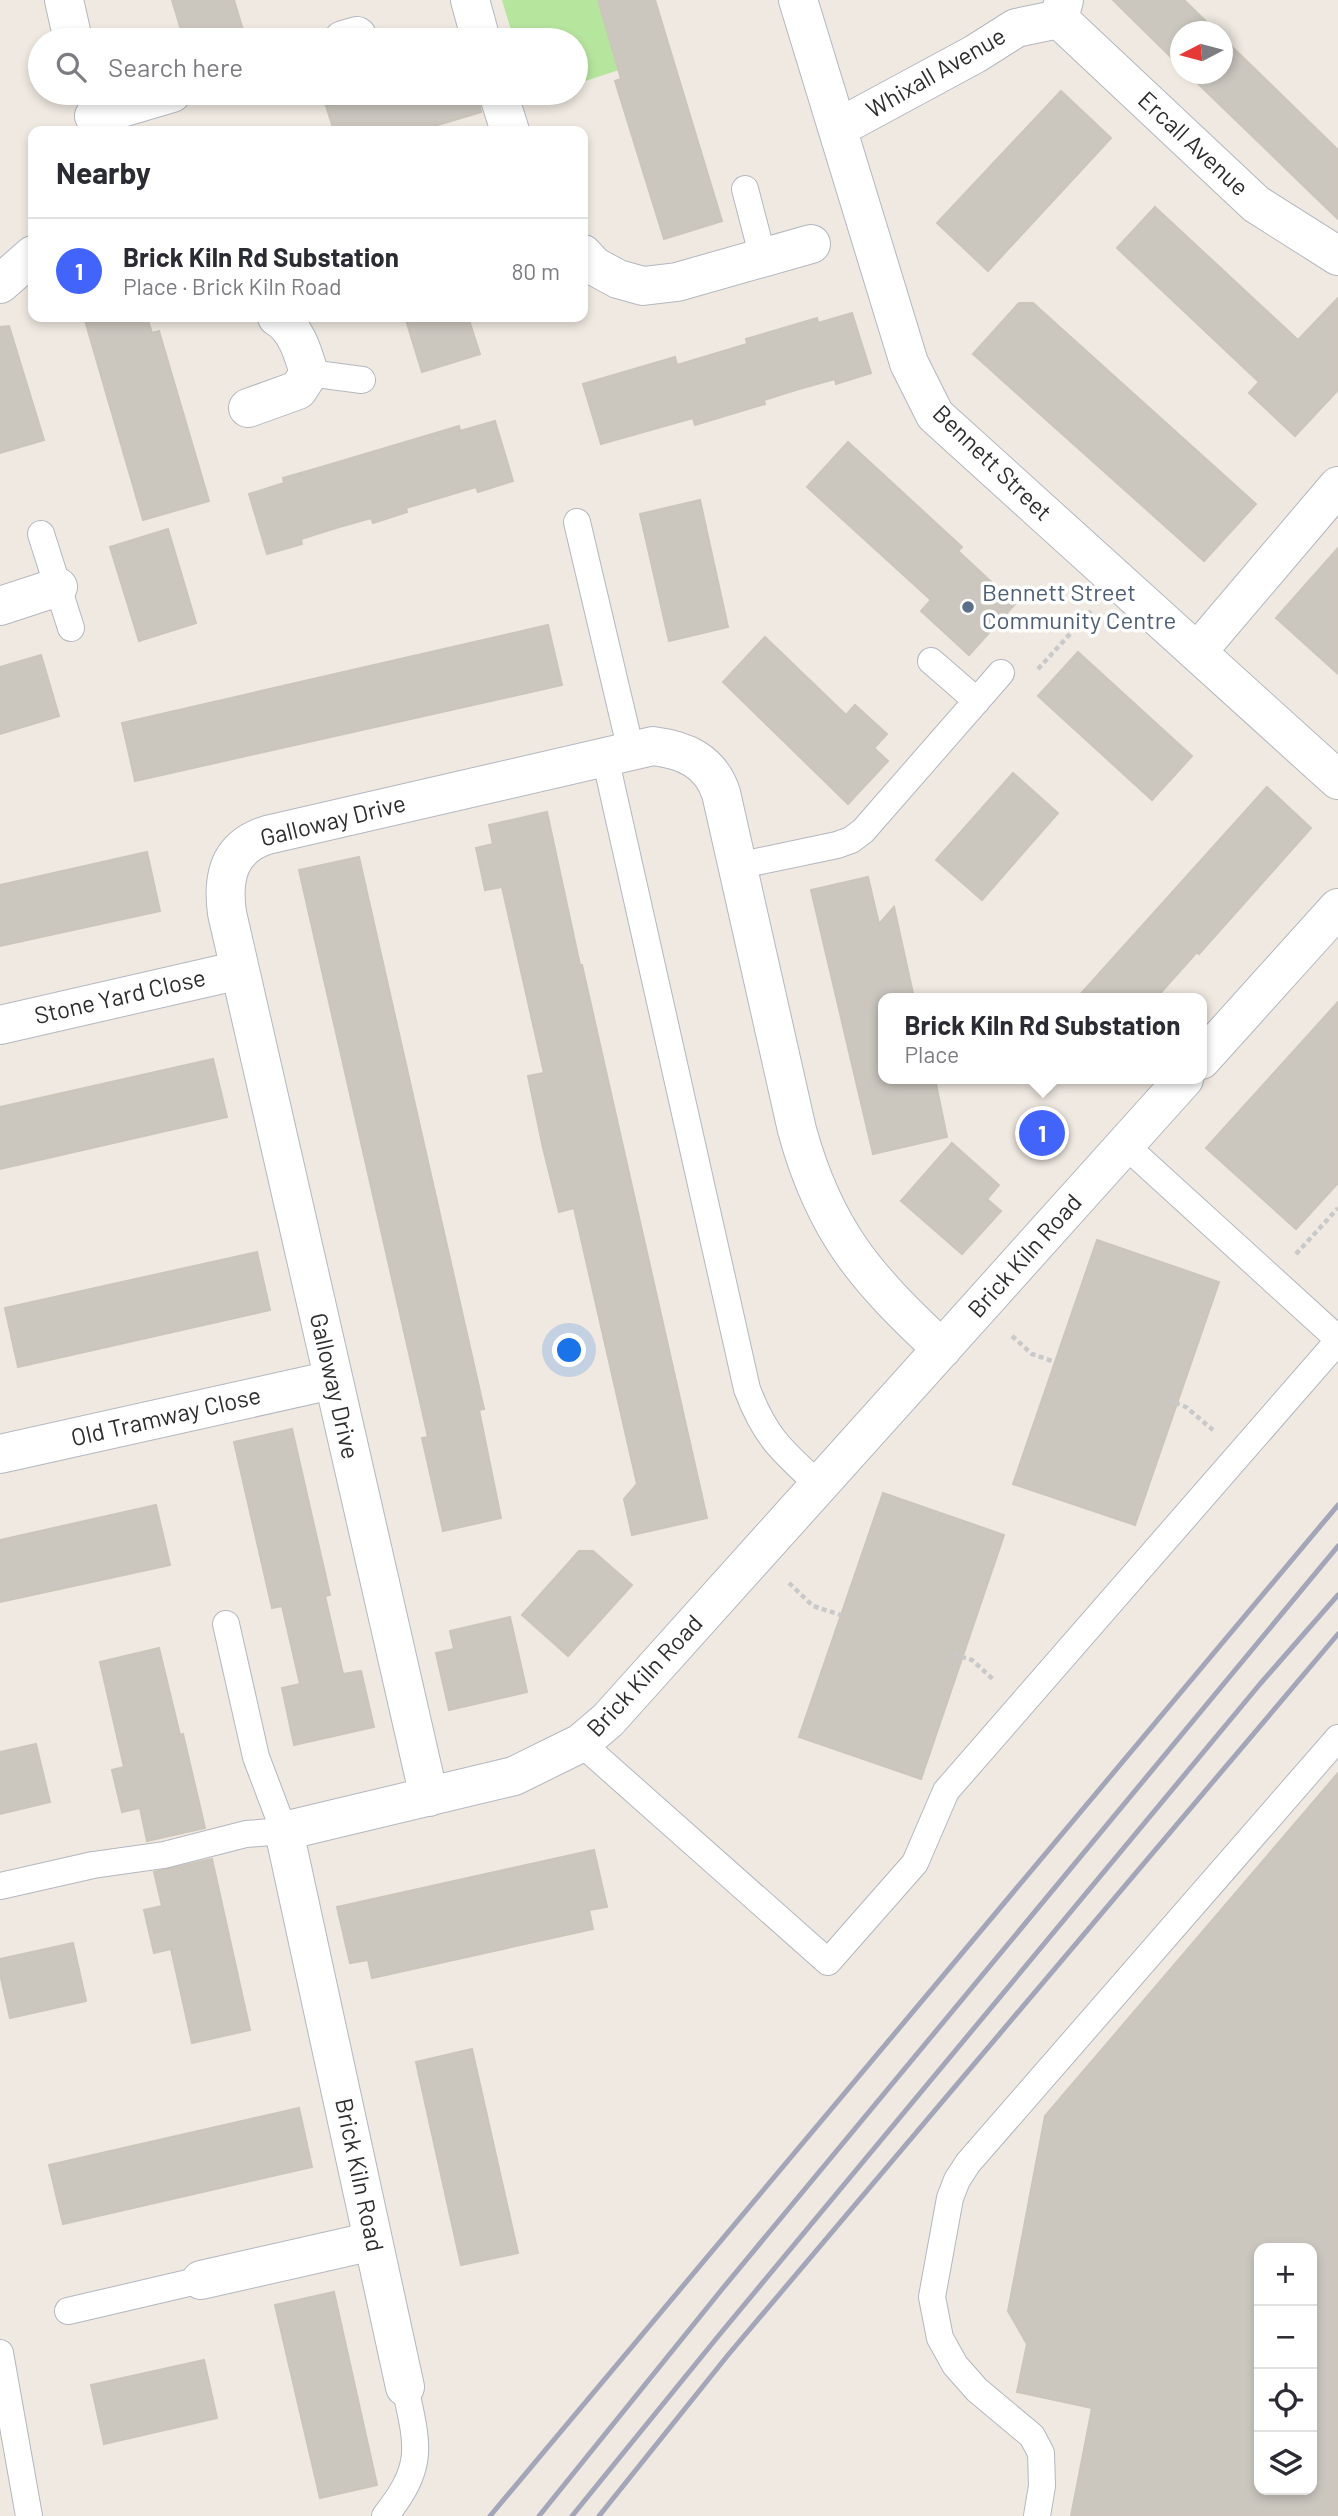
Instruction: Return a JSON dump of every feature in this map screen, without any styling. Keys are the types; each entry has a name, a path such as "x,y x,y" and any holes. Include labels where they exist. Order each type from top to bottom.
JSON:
{"street":[{"path":"64,0 70,28"},
{"path":"470,0 478,28"},
{"name":"Bennett Street","path":"799,0 909,363 935,415 1338,780"},
{"name":"Whixall Avenue","path":"838,128 975,54 1016,28 1062,9"},
{"name":"Ercall Avenue","path":"1062,9 1256,204 1338,256"},
{"path":"91,113 123,105"},
{"path":"502,105 508,126"},
{"path":"588,259 594,266 618,279 643,286 677,282 811,244"},
{"path":"0,284 28,259"},
{"path":"248,408 298,390 309,373 300,347 286,322"},
{"path":"1197,652 1338,485"},
{"path":"0,606 58,587"},
{"name":"Galloway Drive","path":"429,1797 332,1380 224,891 227,874 234,859 253,839 653,746 673,748 695,757 717,781 721,793 797,1130 820,1197 834,1227 869,1277 942,1349"},
{"path":"1207,1053 1338,908"},
{"name":"Stone Yard Close","path":"0,1025 240,970"},
{"name":"Brick Kiln Road","path":"405,2387 284,1831 514,1776 581,1743 608,1720 1180,1084"},
{"name":"Old Tramway Close","path":"0,1454 332,1380"},
{"path":"201,2280 373,2241"}],"lane":[{"path":"745,190 763,258"},
{"path":"309,373 362,380"},
{"path":"577,522 618,754 747,1389 758,1418 778,1447 819,1485"},
{"path":"41,534 71,628"},
{"path":"931,661 976,701"},
{"path":"737,866 851,840 863,831 1001,673"},
{"path":"581,1743 828,1962 915,1863 946,1791 1338,1340 1125,1145"},
{"path":"0,1886 93,1865 164,1855 246,1834 284,1831 256,1757 226,1625"},
{"path":"1037,2516 1042,2486 1041,2453 1032,2435 977,2390 955,2365 940,2338 932,2297 950,2198 968,2163 1338,1738"},
{"path":"68,2311 201,2280"},
{"path":"0,2353 29,2516"},
{"path":"385,2516 410,2479 415,2459 415,2435 405,2387"}],"path":[{"path":"1001,673 1020,690 1097,604"},
{"path":"1286,1245 1296,1254 1338,1208"},
{"path":"979,1308 1032,1354 1055,1362"},
{"path":"1167,1400 1186,1406 1240,1454"},
{"path":"757,1554 813,1606 841,1615"},
{"path":"953,1654 972,1660 1021,1704"}],"green space":[{"path":"502,0 597,0 619,70 588,80 588,28 510,28"}],"building":[{"path":"172,0 234,0 242,28 180,28"},
{"path":"598,0 655,0 722,221 664,239 615,81 621,79"},
{"path":"1113,0 1184,0 1206,21 1170,21 1170,56"},
{"path":"1233,48 1338,150 1338,219 1198,84 1233,84"},
{"path":"1061,91 1111,138 988,271 937,223"},
{"path":"326,105 480,105 481,112 435,126 332,126"},
{"path":"1155,207 1298,340 1338,298 1338,390 1295,436 1249,393 1259,382 1117,248"},
{"path":"1019,303 1033,303 1256,504 1204,561 973,354"},
{"path":"852,313 871,373 836,384 835,379 799,389 764,400 765,404 695,425 693,418 601,444 583,384 675,357 677,365 747,344 746,339 817,318 818,323"},
{"path":"85,322 149,322 152,333 159,331 209,501 143,520"},
{"path":"407,322 470,322 480,354 422,372"},
{"path":"9,326 44,440 0,453 0,327"},
{"path":"495,421 513,481 478,492 476,487 406,508 407,512 373,523 371,518 336,528 301,539 302,544 267,554 249,494 284,483 283,478 459,426 460,431"},
{"path":"848,442 962,547 958,551 1015,604 969,655 921,611 931,600 807,487"},
{"path":"700,500 728,627 669,641 640,514"},
{"path":"168,529 196,623 139,641 110,547"},
{"path":"1338,548 1338,674 1276,618"},
{"path":"548,625 562,685 135,781 122,723"},
{"path":"765,637 846,715 855,705 887,734 874,748 888,761 848,804 723,682"},
{"path":"1078,652 1192,756 1152,800 1038,696"},
{"path":"41,655 59,716 0,734 0,667"},
{"path":"1013,773 1058,813 982,900 936,860"},
{"path":"1267,787 1311,828 1199,954 1197,952 1160,993 1082,993"},
{"path":"547,812 707,1518 632,1535 624,1499 637,1484 574,1208 559,1212 543,1148 528,1076 544,1073 502,887 485,890 476,848 493,844 489,825"},
{"path":"147,852 160,911 0,946 0,885"},
{"path":"359,857 484,1409 479,1410 501,1518 443,1531 422,1438 428,1437 299,870"},
{"path":"868,877 879,924 894,907 913,993 878,993 878,1084 936,1084 947,1137 873,1154 811,890"},
{"path":"1338,1002 1338,1183 1296,1229 1206,1148"},
{"path":"213,1059 227,1117 0,1169 0,1107"},
{"path":"952,1143 999,1185 987,1199 1001,1211 962,1254 901,1201"},
{"path":"1097,1240 1219,1282 1135,1525 1013,1484"},
{"path":"257,1252 270,1310 18,1367 5,1308"},
{"path":"292,1429 330,1595 325,1596 343,1674 361,1671 374,1727 294,1745 282,1688 300,1684 282,1606 272,1608 234,1442"},
{"path":"883,1493 1004,1535 921,1779 799,1737"},
{"path":"156,1505 170,1565 0,1602 0,1540"},
{"path":"579,1551 593,1551 632,1585 568,1656 522,1615"},
{"path":"510,1617 527,1692 449,1710 436,1653 454,1649 450,1631"},
{"path":"159,1648 205,1828 147,1841 140,1808 122,1812 112,1770 124,1767 100,1662"},
{"path":"36,1744 50,1802 0,1814 0,1752"},
{"path":"1338,1773 1338,2516 1071,2516 1092,2408 1017,2392 1027,2344 1008,2311 1045,2116"},
{"path":"594,1850 607,1907 589,1910 593,1929 372,1978 368,1960 350,1963 337,1907"},
{"path":"212,1859 250,2030 192,2043 171,1949 154,1953 144,1910 162,1906 154,1872"},
{"path":"73,1943 86,2001 10,2018 0,1974 0,1959"},
{"path":"472,2049 518,2253 461,2265 416,2062"},
{"path":"299,2108 312,2167 63,2224 49,2165"},
{"path":"334,2292 377,2485 320,2498 275,2305"},
{"path":"204,2360 217,2418 104,2444 91,2385"}],"railway":[{"path":"490,2516 1338,1505"},
{"path":"539,2516 723,2288 1338,1546"},
{"path":"572,2516 1260,1684 1338,1595"},
{"path":"599,2516 728,2355 1338,1634"}],"place":[{"name":"Bennett Street Community Centre","path":"968,607"},
{"name":"Brick Kiln Rd Substation","path":"1042,1133"}]}
